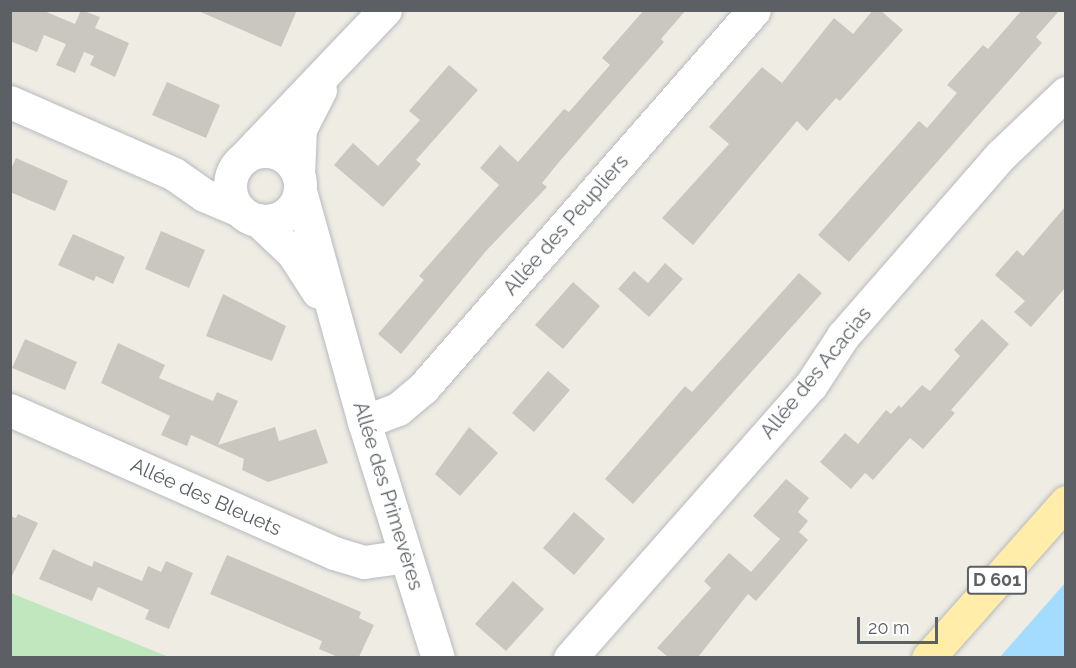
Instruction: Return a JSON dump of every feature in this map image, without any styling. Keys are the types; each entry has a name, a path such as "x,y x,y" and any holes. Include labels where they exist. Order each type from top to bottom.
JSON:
{"main road":[{"name":"D 601","path":"928,657 1065,502"}],"street":[{"path":"248,215 230,189 240,162 287,111 340,62 385,10"},
{"name":"Allée des Peupliers","path":"364,422 398,409 423,388 754,10"},
{"path":"10,102 174,174 204,195 248,215 285,214 299,182 303,120 340,62"},
{"name":"Allée des Acacias","path":"570,657 811,385 843,336 1001,155 1065,93"},
{"path":"174,174 206,178 262,151 276,152 288,159 299,182"},
{"name":"Allée des Primevères","path":"299,182 338,334 438,657"},
{"name":"Allée des Primevères","path":"248,215 300,262 338,334"},
{"name":"Allée des Bleuets","path":"10,410 334,553 364,562 406,555"}],"green space":[{"path":"11,593 169,657 11,657"}],"water":[{"path":"1065,583 1065,657 1000,657"}],"building":[{"path":"10,10 42,10 75,24 81,10 100,17 95,28 129,43 115,77 90,65 94,56 84,52 75,73 56,65 66,44 44,35 37,52 10,41"},
{"path":"196,10 297,10 281,47"},
{"path":"644,10 686,10 661,39 664,42 542,183 547,187 486,251 401,354 378,334 424,280 419,276 499,185 480,168 500,145 518,162 564,109 569,112 610,65 602,58"},
{"path":"873,10 880,10 903,30 840,101 836,98 807,131 797,121 693,245 662,218 729,144 709,127 762,67 782,83 834,18 853,34"},
{"path":"1022,10 1060,10 1036,37 1042,43 849,262 818,235 919,121 927,128 957,93 947,85 983,45 988,49"},
{"path":"449,65 478,90 416,160 421,164 383,207 334,165 353,143 378,166 420,120 409,111"},
{"path":"167,82 220,105 206,138 152,115"},
{"path":"16,158 68,181 55,211 10,192 10,171"},
{"path":"1065,207 1065,288 1031,327 1014,312 1025,301 995,275 1017,250 1023,256"},
{"path":"161,231 205,250 189,288 145,269"},
{"path":"73,234 125,257 113,284 96,276 94,281 58,265"},
{"path":"665,263 683,279 649,317 618,289 634,271 648,283"},
{"path":"799,273 822,293 633,504 605,479 685,386 692,392"},
{"path":"573,282 600,306 563,349 535,325"},
{"path":"223,294 286,326 272,361 206,336"},
{"path":"982,319 1009,344 951,410 955,413 923,449 910,438 873,480 865,473 851,489 820,462 845,433 858,444 886,410 891,414 899,405 901,408 922,385 930,391 960,356 954,350"},
{"path":"25,339 77,362 65,390 12,368"},
{"path":"118,343 165,365 159,378 213,401 217,392 238,401 218,445 275,427 279,441 316,429 328,463 268,482 242,470 244,459 191,435 187,446 161,435 170,416 101,383"},
{"path":"548,371 570,390 534,432 512,413"},
{"path":"469,427 498,453 460,496 435,474"},
{"path":"786,479 809,498 798,512 808,521 799,532 808,540 756,601 748,594 698,657 668,657 657,648 711,588 704,581 729,553 751,572 780,539 753,516"},
{"path":"574,512 605,539 574,575 543,548"},
{"path":"18,514 38,523 10,580 10,516 16,518"},
{"path":"53,549 92,567 94,561 142,581 148,566 161,572 166,561 193,573 169,629 145,619 149,610 98,587 92,601 39,579"},
{"path":"227,555 361,612 359,618 374,625 359,657 338,657 319,649 322,641 210,594"},
{"path":"513,581 544,609 506,651 475,624"}]}
